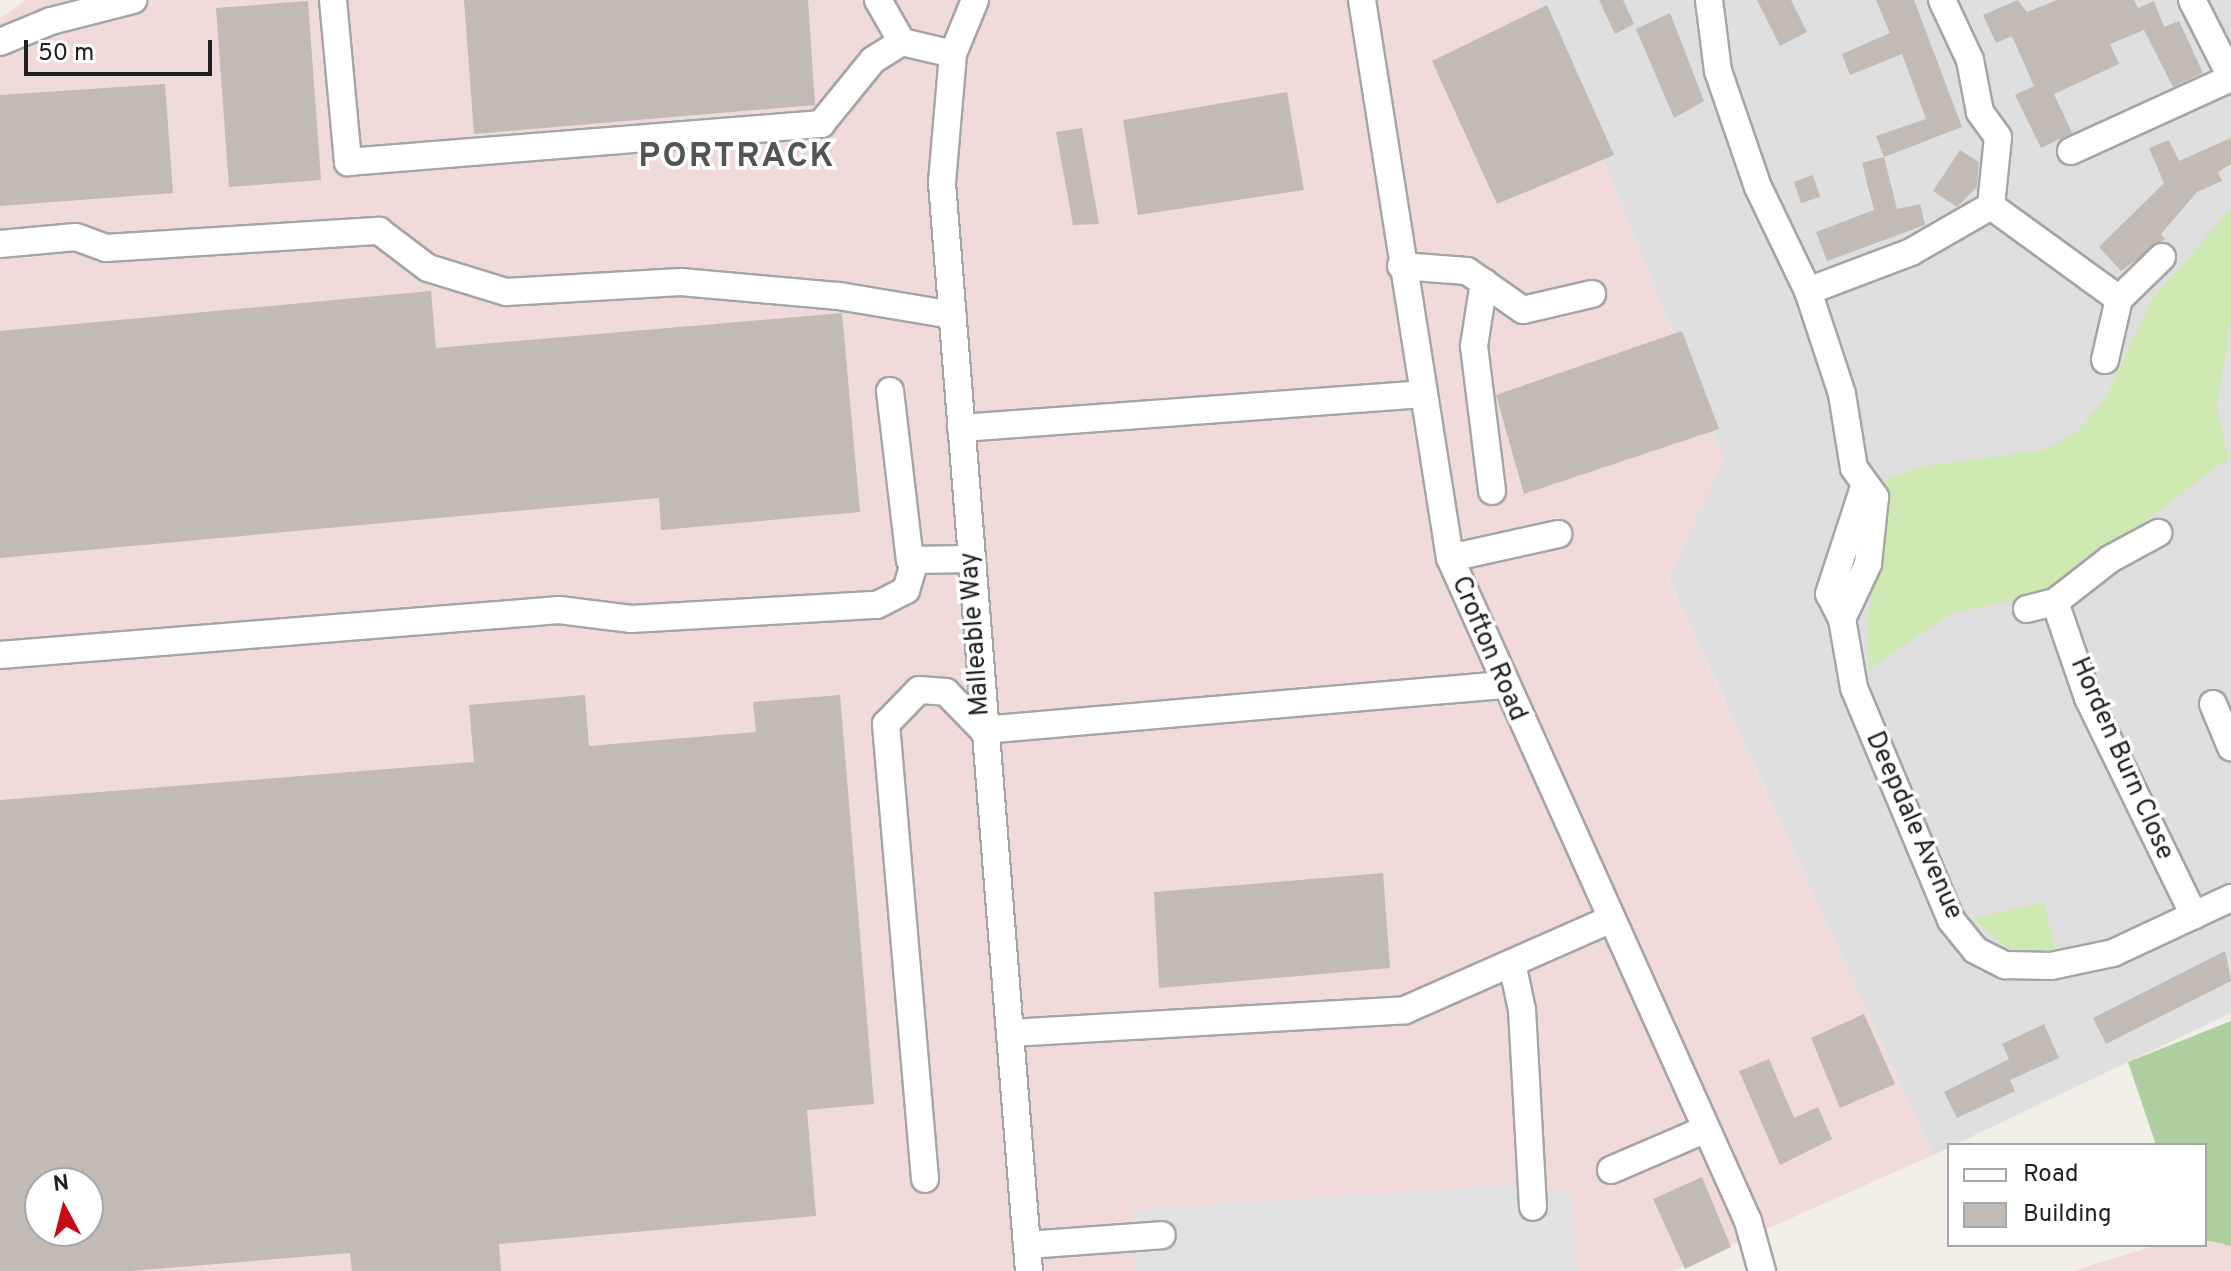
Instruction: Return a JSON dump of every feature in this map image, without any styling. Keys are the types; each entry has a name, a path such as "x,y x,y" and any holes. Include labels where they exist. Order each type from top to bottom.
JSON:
{"street":[{"path":"0,42 51,21 133,0"},
{"path":"333,0 348,162 821,124 873,60 902,42 953,54"},
{"path":"878,0 902,42"},
{"name":"Malleable Way","path":"975,0 953,54 942,183 983,730 1028,1258"},
{"name":"Crofton Road","path":"1362,0 1420,394 1450,558 1503,685 1761,1262"},
{"path":"1709,0 1718,71 1758,187 1808,291 1911,252 1991,206 2000,164 1998,137 1980,112 1970,60 1942,0"},
{"path":"2071,151 2231,78 2192,0"},
{"path":"1991,206 2119,299"},
{"path":"0,244 76,237 106,248 379,231 428,268 506,292 681,282 839,296 952,315"},
{"path":"2105,360 2119,299 2162,257"},
{"path":"1401,266 1450,267 1484,282 1523,310 1592,294"},
{"path":"1484,282 1474,346 1492,491"},
{"name":"Deepdale Avenue","path":"1808,291 1842,394 1854,468 1865,484 1829,594 1842,619 1854,688 1883,766 1951,920 1975,950 2005,965 2051,966 2113,953 2231,898"},
{"path":"0,655 559,610 631,619 877,605 906,590 914,564 907,551 890,391"},
{"path":"961,428 1420,394"},
{"path":"2027,609 2055,602 2158,533"},
{"path":"1450,558 1558,534"},
{"path":"914,564 971,559"},
{"name":"Horden Burn Close","path":"2055,602 2088,698 2194,915"},
{"path":"925,1179 886,724 919,690 946,692 983,730 1503,685"},
{"path":"2222,714 2231,747"},
{"path":"1010,1033 1405,1010 1609,920"},
{"path":"1504,966 1522,1010 1533,1207"},
{"path":"1611,1170 1704,1130"},
{"path":"1028,1258 1162,1235"}],"shaded area":[{"path":"26,0 1538,0 1724,459 1668,579 1933,1155 1672,1271 0,1271 0,18"},
{"path":"1538,0 2231,0 2231,1013 1958,1143 1947,1143 1947,1148 1933,1155 1668,578 1724,459"},
{"path":"1511,1185 1571,1193 1578,1271 1135,1271 1132,1210"},
{"path":"2207,1240 2231,1246 2231,1271 2073,1271 2151,1247 2207,1247"}],"green space":[{"path":"2231,208 2231,321 2217,406 2228,458 2066,583 2039,595 1952,613 1869,670 1867,619 1888,529 1885,480 1918,467 2044,450 2077,432 2107,395 2152,299"},
{"path":"2044,902 2056,953 2008,948 1972,919"},
{"path":"2231,1021 2231,1246 2207,1240 2207,1143 2155,1143 2128,1062"}],"building":[{"path":"464,0 808,0 815,105 474,134"},
{"path":"1599,0 1623,0 1634,24 1615,34"},
{"path":"1757,0 1791,0 1807,32 1780,46"},
{"path":"1876,0 1914,0 1962,127 1884,157 1876,136 1926,119 1902,54 1850,75 1842,54 1890,33"},
{"path":"2018,0 2027,12 2057,0 2134,0 2138,8 2154,1 2164,27 2179,21 2203,73 2173,87 2144,30 2110,44 2119,64 2054,94 2072,133 2041,148 2015,95 2034,86 2012,36 1996,43 1983,15"},
{"path":"308,1 321,180 229,187 216,8"},
{"path":"1547,5 1614,155 1497,204 1432,61"},
{"path":"1670,13 1704,101 1674,118 1636,29"},
{"path":"165,84 173,193 0,206 0,95"},
{"path":"1287,92 1304,190 1138,215 1123,120"},
{"path":"1082,128 1099,224 1073,225 1056,132"},
{"path":"2231,138 2231,164 2218,172 2222,181 2197,192 2161,234 2165,239 2121,271 2099,247 2164,183 2149,148 2169,140 2179,161"},
{"path":"1960,150 1979,162 1977,187 1957,207 1933,191"},
{"path":"1884,157 1897,209 1920,204 1925,225 1827,261 1816,232 1874,210 1862,163"},
{"path":"1813,175 1820,197 1801,203 1794,182"},
{"path":"431,291 436,348 842,313 860,512 661,530 659,498 0,558 0,331"},
{"path":"1682,331 1719,429 1524,494 1496,395"},
{"path":"585,695 589,746 756,732 753,702 840,695 874,1104 807,1110 816,1216 499,1244 501,1271 352,1271 350,1253 130,1271 0,1271 0,800 474,762 469,705"},
{"path":"1383,873 1390,968 1159,988 1154,892"},
{"path":"2225,951 2231,981 2106,1044 2093,1018"},
{"path":"1864,1014 1895,1084 1840,1108 1811,1038"},
{"path":"2044,1024 2059,1058 2010,1080 2015,1091 1957,1118 1944,1092 2009,1059 2002,1044"},
{"path":"1769,1059 1794,1118 1818,1107 1832,1139 1780,1165 1739,1071"},
{"path":"1702,1177 1731,1247 1685,1269 1653,1199"}],"district":[{"name":"PORTRACK","path":"737,158"}]}
